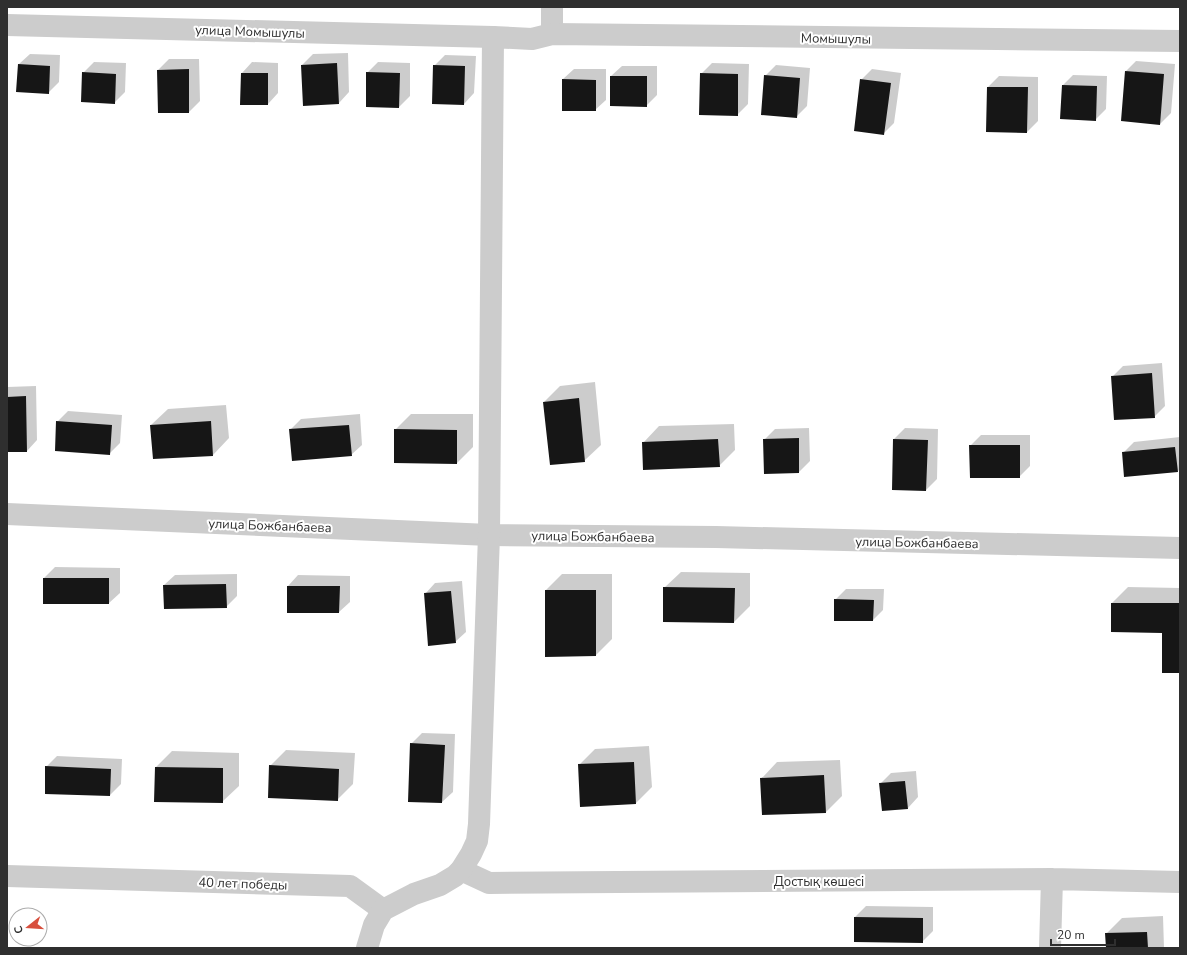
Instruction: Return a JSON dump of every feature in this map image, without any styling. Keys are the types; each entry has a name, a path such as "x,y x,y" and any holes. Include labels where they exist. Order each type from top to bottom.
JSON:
{"street":[{"path":"552,7 552,34"},
{"name":"улица Момышулы","path":"7,25 493,37"},
{"name":"Момышулы","path":"493,37 532,38 552,34 1180,41"},
{"path":"367,948 374,925 383,910 414,894 440,885 454,876 461,870 472,854 477,841 479,824 489,535 493,37"},
{"name":"улица Божбанбаева","path":"7,514 489,535 716,537 1180,548"},
{"name":"Достық көшесі","path":"461,870 489,883 1052,879 1180,882"},
{"name":"40 лет победы","path":"7,876 350,886 383,910"},
{"path":"1050,948 1052,879"}],"building":[{"path":"337,63 339,104 303,106 301,65"},
{"path":"18,64 50,66 49,94 16,92"},
{"path":"433,65 465,66 464,105 432,104"},
{"path":"189,69 189,113 158,113 157,70"},
{"path":"1125,71 1164,74 1160,125 1121,121"},
{"path":"82,72 116,74 115,104 81,102"},
{"path":"366,72 400,73 399,108 366,107"},
{"path":"241,73 268,73 268,105 240,105"},
{"path":"700,73 738,74 738,116 699,115"},
{"path":"764,75 800,78 797,118 761,115"},
{"path":"610,76 647,76 647,107 610,106"},
{"path":"562,79 596,80 596,111 562,111"},
{"path":"860,79 891,83 884,135 854,131"},
{"path":"1062,85 1097,86 1096,121 1060,119"},
{"path":"987,87 1028,87 1027,133 986,132"},
{"path":"1152,373 1155,418 1114,420 1111,376"},
{"path":"26,396 27,452 7,452 7,397"},
{"path":"579,398 585,462 550,465 543,402"},
{"path":"56,421 112,425 110,455 55,451"},
{"path":"211,421 213,456 153,459 150,425"},
{"path":"349,425 352,456 292,461 289,429"},
{"path":"394,429 457,430 457,464 394,463"},
{"path":"799,438 799,473 764,474 763,439"},
{"path":"718,439 720,467 643,470 642,442"},
{"path":"893,439 928,440 926,491 892,490"},
{"path":"969,445 1020,445 1020,478 970,478"},
{"path":"1175,447 1178,472 1124,477 1122,452"},
{"path":"43,578 109,578 109,604 43,604"},
{"path":"226,584 227,608 164,609 163,585"},
{"path":"287,586 340,586 339,613 287,613"},
{"path":"663,587 735,588 734,623 663,622"},
{"path":"545,590 596,590 596,656 545,657"},
{"path":"451,591 456,643 428,646 424,593"},
{"path":"834,599 874,600 873,621 834,621"},
{"path":"1111,603 1180,603 1180,673 1162,673 1162,633 1111,632"},
{"path":"410,743 445,745 442,803 408,802"},
{"path":"634,762 636,804 580,807 578,764"},
{"path":"269,765 339,769 338,801 268,798"},
{"path":"45,766 111,769 110,796 45,794"},
{"path":"155,767 223,768 223,803 154,802"},
{"path":"824,775 826,813 762,815 760,778"},
{"path":"905,781 908,809 882,811 879,783"},
{"path":"854,917 923,918 923,943 854,942"},
{"path":"1147,932 1148,948 1106,948 1105,933"}]}
